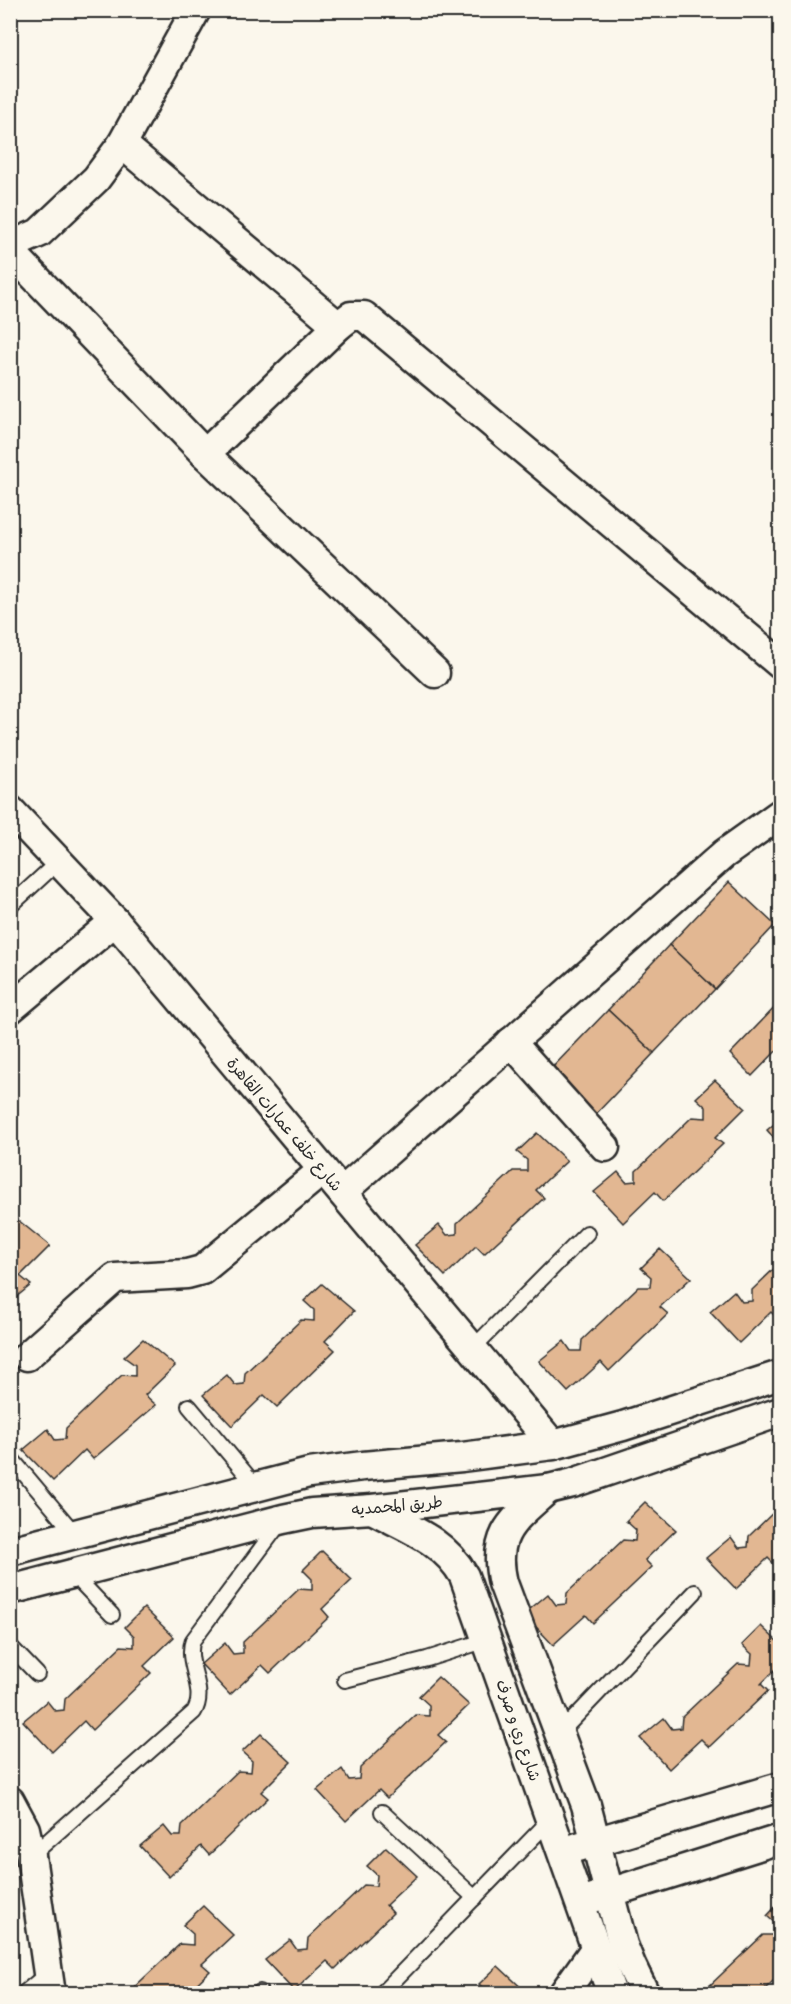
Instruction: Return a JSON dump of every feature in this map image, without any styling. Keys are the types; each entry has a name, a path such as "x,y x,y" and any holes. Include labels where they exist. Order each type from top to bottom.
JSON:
{"street":[{"path":"10,242 39,233 96,179 122,144 196,10"},
{"path":"122,144 338,326"},
{"path":"10,251 205,454 435,673"},
{"path":"205,454 338,326 351,316 364,316 780,664"},
{"name":"شارع خلف عمارات القاهرة","path":"10,810 115,921 553,1445"},
{"path":"342,1192 724,854 780,814"},
{"path":"10,1009 115,921"},
{"path":"511,1042 605,1147"},
{"path":"27,1356 115,1278 192,1274 202,1270 323,1170"},
{"path":"10,1551 309,1473 553,1445 622,1426 780,1375"},
{"name":"طريق المحمديه","path":"10,1590 312,1513 372,1509 548,1489 573,1483 780,1412"},
{"path":"462,1457 470,1499"},
{"path":"548,1489 511,1524 503,1538 499,1552 499,1568 585,1805 623,1945 645,1994"},
{"name":"شارع ري و صرف","path":"372,1509 435,1542 447,1551 464,1576 612,1994"},
{"path":"562,1852 780,1786"},
{"path":"10,1801 25,1829 31,1856 49,1984"},
{"path":"579,1902 780,1839"},
{"path":"563,1994 596,1949"}],"lane":[{"path":"10,906 59,861"},
{"path":"473,1348 587,1233"},
{"path":"189,1406 256,1486"},
{"path":"11,1458 75,1534"},
{"path":"31,1856 194,1712 199,1699 190,1651 193,1640 283,1519"},
{"path":"73,1574 112,1615"},
{"path":"559,1734 695,1592"},
{"path":"345,1680 427,1659 487,1640"},
{"path":"10,1646 37,1674"},
{"path":"382,1812 474,1898"},
{"path":"383,1992 550,1820"},
{"path":"23,1994 49,1984"}],"building":[{"path":"729,882 775,925 715,989 669,945"},
{"path":"669,945 715,989 654,1053 608,1010"},
{"path":"780,1002 780,1047 752,1076 730,1054"},
{"path":"608,1010 654,1053 595,1115 548,1072"},
{"path":"715,1080 745,1108 715,1138 723,1144 663,1201 655,1192 623,1223 594,1192 618,1172 626,1182 636,1181 636,1171 692,1117 706,1118 706,1107 696,1098"},
{"path":"780,1119 780,1145 767,1130"},
{"path":"537,1133 567,1161 536,1190 544,1198 484,1254 476,1246 445,1276 415,1245 439,1225 447,1235 457,1234 457,1223 513,1171 527,1171 527,1160 517,1152"},
{"path":"18,1220 50,1246 20,1276 31,1285 10,1302 10,1226"},
{"path":"660,1249 691,1278 660,1307 668,1314 609,1371 601,1362 568,1392 539,1361 564,1341 571,1351 581,1351 582,1340 638,1287 650,1287 651,1277 641,1268"},
{"path":"780,1263 780,1319 771,1312 739,1343 710,1312 734,1291 742,1302 752,1301 752,1290"},
{"path":"322,1284 354,1311 325,1341 335,1350 277,1407 264,1395 232,1426 203,1395 227,1375 235,1385 244,1384 245,1373 301,1320 314,1321 314,1310 304,1301"},
{"path":"143,1339 175,1366 145,1395 156,1405 93,1459 85,1450 53,1481 23,1450 48,1429 55,1440 65,1439 66,1428 122,1375 135,1376 135,1365 124,1357"},
{"path":"645,1502 676,1530 645,1560 652,1567 593,1623 586,1615 553,1645 524,1614 548,1594 556,1605 566,1604 567,1593 623,1540 635,1541 636,1530 626,1521"},
{"path":"780,1506 780,1562 776,1566 768,1558 736,1589 706,1558 731,1537 739,1548 748,1547 749,1536"},
{"path":"322,1551 352,1580 322,1609 329,1617 270,1673 262,1665 230,1695 201,1664 225,1643 233,1654 243,1653 243,1642 299,1589 312,1590 312,1579 303,1570"},
{"path":"144,1608 174,1637 144,1666 151,1673 92,1730 84,1721 52,1752 23,1721 47,1701 55,1711 64,1710 65,1699 121,1646 134,1647 134,1636 125,1627"},
{"path":"761,1626 780,1644 780,1665 761,1684 768,1691 709,1747 701,1739 669,1769 640,1738 664,1718 672,1729 681,1728 682,1717 738,1664 751,1665 752,1654 742,1645"},
{"path":"438,1677 469,1705 438,1735 446,1742 387,1798 379,1790 346,1821 317,1790 342,1769 349,1780 359,1779 360,1768 416,1715 429,1716 429,1705 419,1696"},
{"path":"261,1734 291,1762 261,1792 268,1798 209,1855 201,1846 169,1877 140,1846 164,1826 172,1836 181,1836 182,1825 238,1771 251,1772 252,1761 242,1752"},
{"path":"386,1847 417,1876 386,1905 393,1913 335,1969 327,1961 294,1991 265,1960 290,1940 297,1950 307,1949 308,1938 364,1885 376,1886 377,1875 367,1866"},
{"path":"780,1902 780,1974 760,1994 707,1994 707,1988 763,1935 776,1935 776,1924 767,1916"},
{"path":"203,1906 233,1935 202,1964 210,1971 186,1994 127,1994 180,1944 193,1945 193,1934 183,1925"},
{"path":"498,1966 528,1994 489,1994 479,1984"}]}
